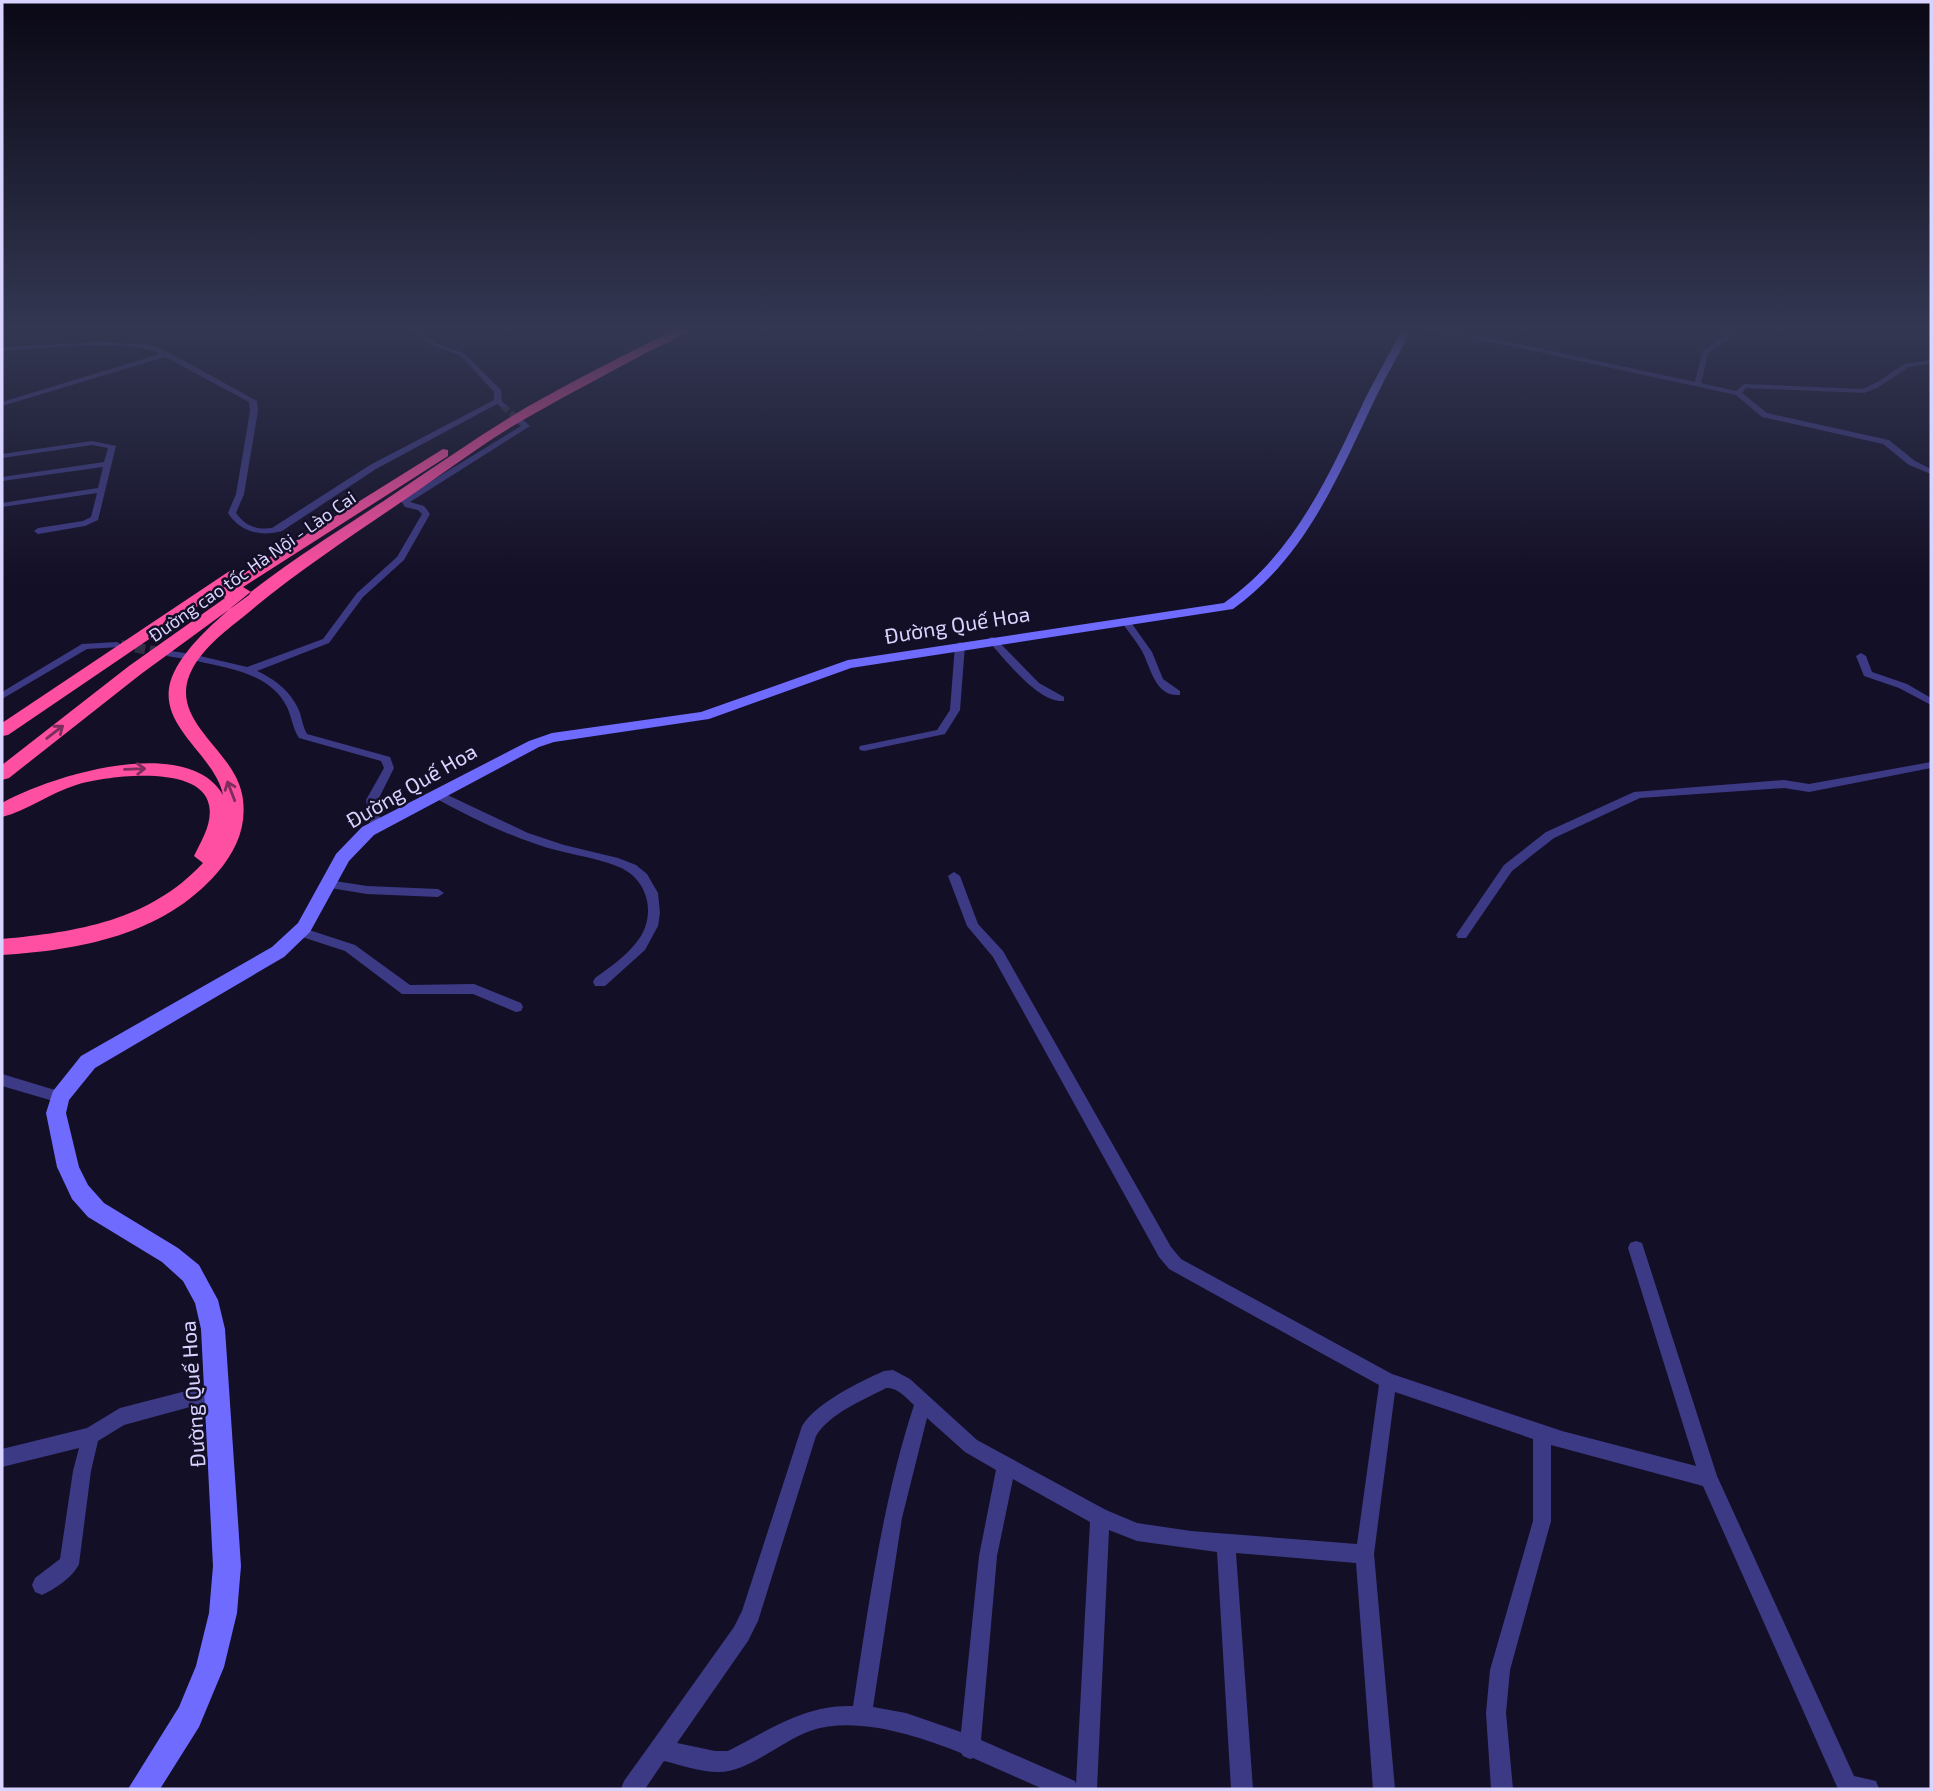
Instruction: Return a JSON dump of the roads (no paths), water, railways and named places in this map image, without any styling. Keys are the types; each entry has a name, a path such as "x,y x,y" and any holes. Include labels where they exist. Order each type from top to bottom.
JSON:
{"highway":[{"name":"Đường cao tốc Hà Nội - Lào Cai","path":"2,756 106,677 273,559 480,430 514,412"},
{"name":"Đường cao tốc Hà Nội - Lào Cai","path":"2,774 135,670 286,561 476,443 533,412"},
{"path":"2,947 63,941 113,929 154,911 202,875 220,856 232,835 236,807 232,787 186,724 181,712 178,685 186,664 206,640 296,567 422,483 476,443"},
{"path":"2,731 282,544 392,484"},
{"path":"2,811 63,783 94,774 150,769 183,773 201,781 215,794 221,812 216,838 204,856 187,874 145,904 99,924 2,936"}],"street":[{"path":"253,412 240,494 232,513 242,524 265,533 279,529 373,467 485,412"},
{"name":"Đường Quế Hoa","path":"143,1789 189,1717 210,1667 223,1613 227,1566 213,1329 206,1300 191,1273 170,1255 96,1210 80,1192 68,1167 56,1113 60,1097 71,1080 96,1056 278,952 300,932 352,844 375,827 517,751 552,738 704,716 848,664 992,640 1127,623 1228,606 1240,600 1287,552 1320,503 1365,412"},
{"path":"1761,412 1765,415 1886,442 1912,463 1931,472"},
{"path":"249,670 326,641 367,587 401,558 426,514 421,508 408,505 405,501 526,426 517,419"},
{"path":"2,456 105,443 112,446 106,464 98,513 91,521 38,531"},
{"path":"2,479 106,464"},
{"path":"2,505 101,490"},
{"path":"1127,623 1147,653 1152,671 1176,693"},
{"path":"992,640 1035,685 1060,699"},
{"path":"2,696 85,646 117,645"},
{"path":"864,748 941,732 955,710 960,645"},
{"path":"170,654 185,656"},
{"path":"1861,656 1868,674 1903,686 1931,702"},
{"path":"200,659 249,670 280,690 293,709 303,736 386,759 389,768 372,800 375,827"},
{"path":"1462,934 1508,868 1550,835 1638,795 1784,784 1809,788 1931,765"},
{"path":"437,794 493,824 556,847 633,869 652,888 654,919 651,935 638,952 600,982"},
{"path":"954,876 972,926 998,954 1165,1252 1175,1264 1388,1381 1542,1433 1709,1478"},
{"path":"328,884 367,890 438,892"},
{"path":"300,932 349,948 407,990 474,989 516,1007"},
{"path":"2,1080 60,1097"},
{"path":"1636,1248 1709,1478 1855,1788"},
{"path":"632,1789 740,1634 751,1614 808,1432 815,1420 884,1380 904,1385 971,1446 1100,1517 1160,1537 1365,1554"},
{"path":"1384,1789 1365,1554 1388,1381"},
{"path":"2,1458 91,1436 120,1417 217,1392"},
{"path":"862,1715 887,1545 910,1439 923,1403"},
{"path":"1502,1789 1496,1713 1499,1681 1542,1521 1542,1433"},
{"path":"42,1585 69,1564 82,1471 91,1436"},
{"path":"970,1749 988,1556 1006,1466"},
{"path":"1086,1789 1100,1517"},
{"path":"1226,1544 1242,1789"},
{"path":"659,1749 715,1762 730,1762 807,1721 821,1717 862,1715 886,1718 1067,1789"}],"tunnel":[{"path":"509,412 517,419"},
{"path":"121,645 165,653"}]}
